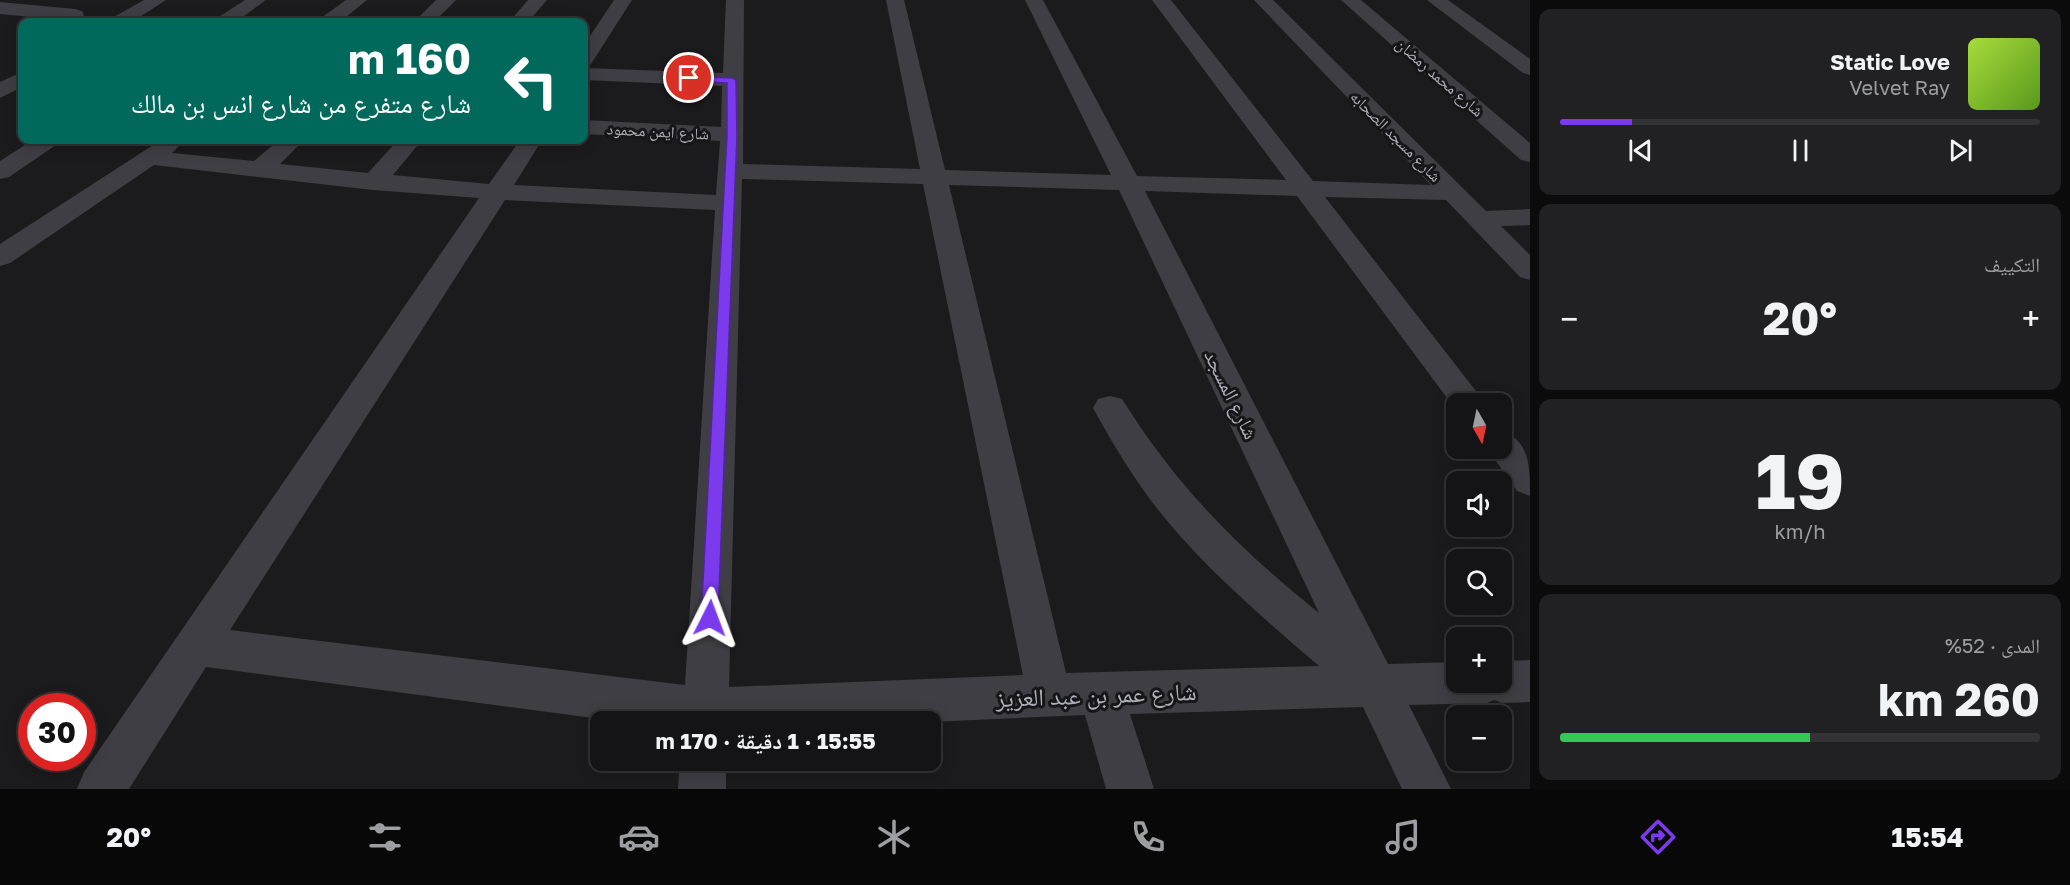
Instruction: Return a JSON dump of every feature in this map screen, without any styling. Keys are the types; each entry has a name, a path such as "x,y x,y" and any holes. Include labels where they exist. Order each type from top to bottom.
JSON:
{"street":[{"path":"126,18 158,0"},
{"path":"230,18 257,0"},
{"path":"333,18 358,0"},
{"path":"427,18 447,0"},
{"path":"522,18 538,0"},
{"path":"588,54 623,0"},
{"path":"706,711 727,203 732,135 735,0"},
{"path":"895,0 1049,695"},
{"name":"شارع المسجد","path":"1034,0 1128,183 1427,789"},
{"path":"1161,0 1462,393"},
{"name":"شارع مسجد الصحابه","path":"1263,0 1530,271"},
{"name":"شارع محمد رمضان","path":"1350,0 1530,155"},
{"path":"1437,0 1530,69"},
{"path":"0,8 75,15"},
{"path":"0,68 18,70"},
{"path":"588,74 732,80"},
{"path":"0,92 18,81"},
{"name":"شارع ايمن محمود","path":"588,127 732,135"},
{"path":"0,172 42,144"},
{"path":"0,257 170,144"},
{"path":"260,169 288,144"},
{"path":"373,182 407,144"},
{"path":"101,789 528,144"},
{"path":"152,158 373,182 727,203"},
{"path":"729,171 1453,193"},
{"path":"1478,219 1530,217"},
{"path":"1110,408 1130,445 1157,484 1192,524 1257,588 1376,686"},
{"path":"1512,457 1530,481"},
{"name":"شارع عمر بن عبد العزيز","path":"196,646 670,711"},
{"path":"1512,682 1530,681"},
{"name":"شارع عمر بن عبد العزيز","path":"788,711 1049,695 1446,683"},
{"path":"1101,693 1130,789"},
{"path":"702,789 703,771"}],"route":[{"path":"689,78 732,80 732,135 727,203 710,618"}]}
